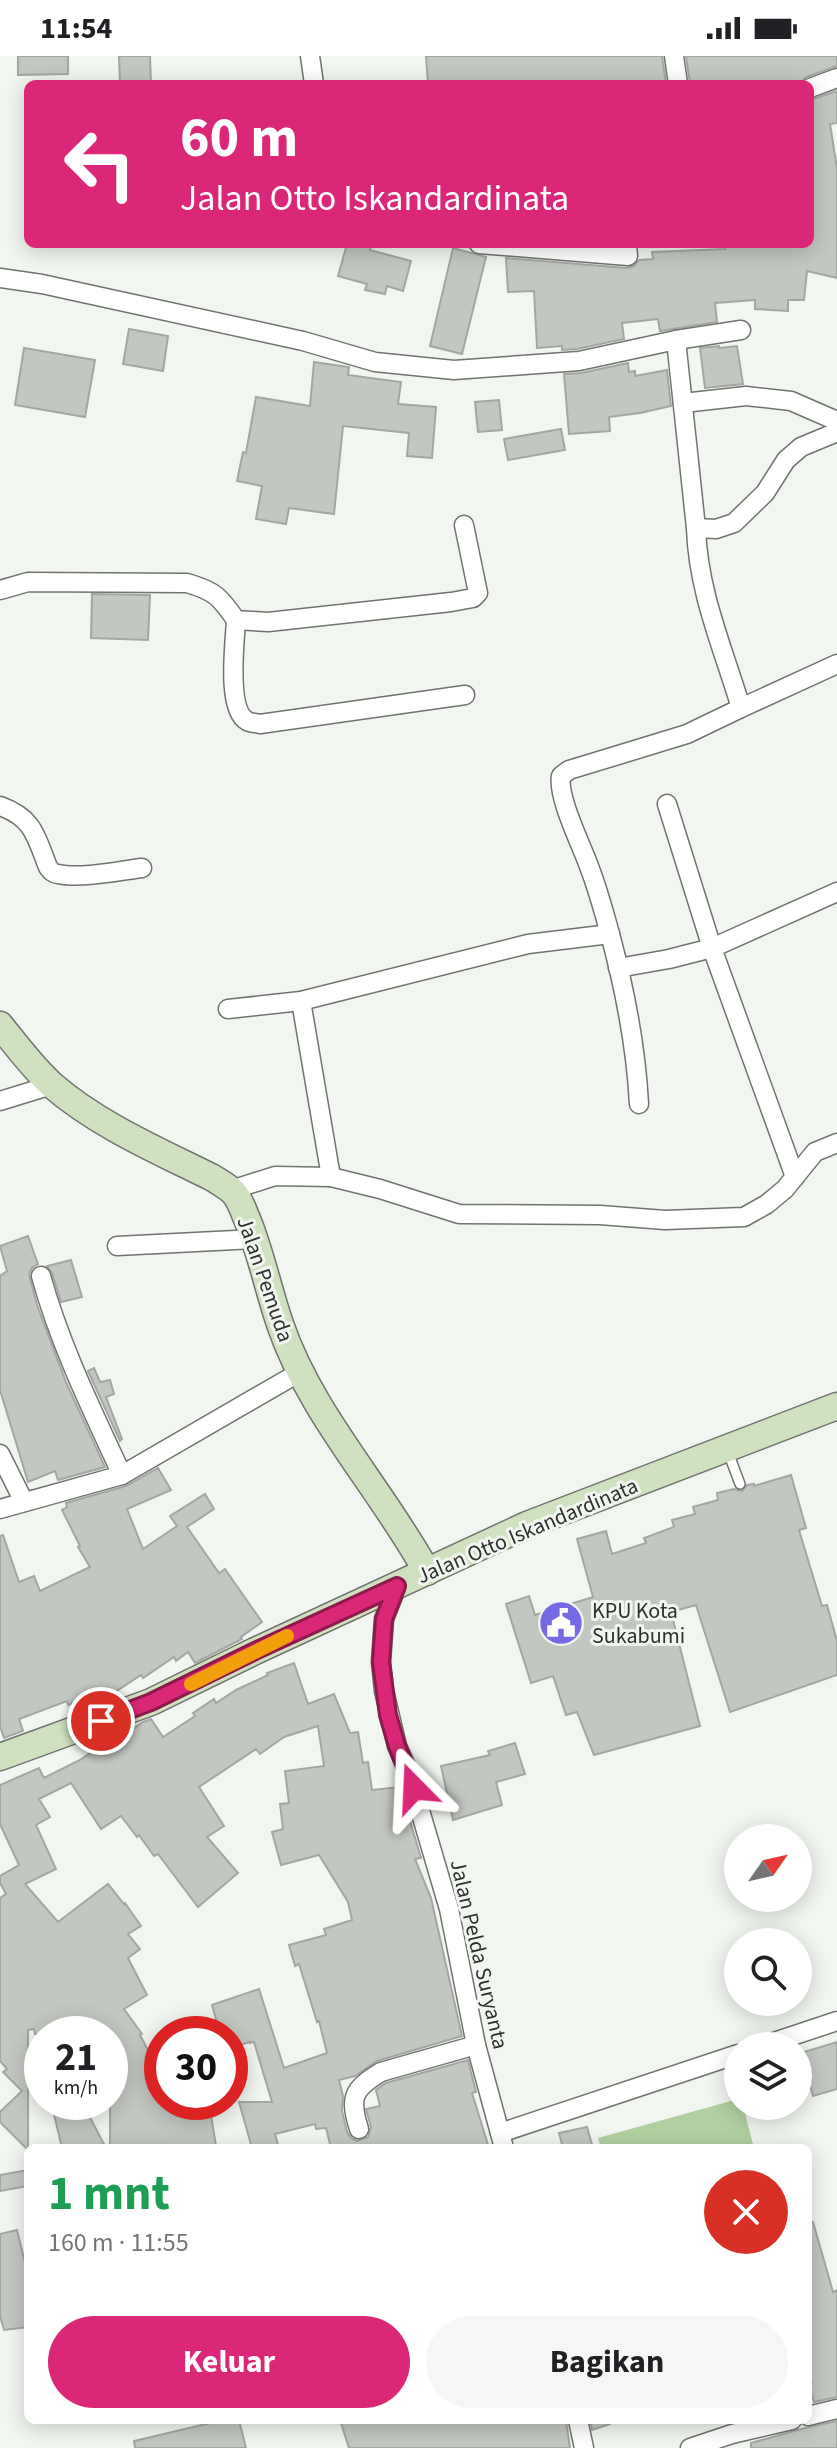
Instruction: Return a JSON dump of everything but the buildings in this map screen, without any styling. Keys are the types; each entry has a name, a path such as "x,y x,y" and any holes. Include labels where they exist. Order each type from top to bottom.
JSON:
{"main road":[{"name":"Jalan Pemuda","path":"0,1025 52,1085 93,1115 231,1190 255,1239 280,1325 300,1372 427,1572"},
{"name":"Jalan Otto Iskandardinata","path":"0,1757 151,1702 527,1525 837,1406"}],"street":[{"path":"310,56 313,80"},
{"path":"674,56 677,80"},
{"path":"814,87 837,78"},
{"path":"529,248 628,256 627,248"},
{"path":"0,278 42,284 303,341 375,362 454,370 579,361 741,330"},
{"path":"676,340 697,556 711,620 741,708"},
{"path":"683,403 746,396 791,401 837,421"},
{"path":"696,528 716,529 734,523 765,493 786,460 801,447 837,432"},
{"path":"236,620 268,622 424,606 476,597 464,525"},
{"path":"0,590 28,582 187,583 208,589 221,598 236,620 234,697 239,713 246,720 260,724 465,695"},
{"path":"639,1104 628,1006 591,870 563,796 561,776 579,767 687,734 837,664"},
{"path":"667,804 712,948 795,1177"},
{"path":"0,806 27,821 34,830 51,872 94,874 142,868"},
{"path":"618,968 712,948 837,892"},
{"path":"228,1009 301,1001 528,944 610,934"},
{"path":"301,1001 331,1177"},
{"path":"0,1101 52,1085"},
{"path":"231,1190 275,1176 331,1177 459,1214 600,1215 665,1220 744,1217 767,1204 815,1152 837,1143"},
{"path":"117,1246 255,1239"},
{"path":"41,1276 52,1314 87,1400 122,1475"},
{"path":"0,1509 122,1475 300,1372"},
{"path":"0,1454 24,1502"},
{"name":"Jalan Pelda Suryanta","path":"397,1586 383,1628 381,1662 384,1691 397,1746 409,1773 449,1909 476,2045 502,2140"},
{"path":"804,2032 837,2021"},
{"path":"359,2129 354,2097 367,2080 381,2072 476,2045"},
{"path":"502,2140 724,2059"},
{"path":"812,2415 837,2409"},
{"path":"579,2424 584,2448"},
{"path":"690,2448 775,2424"}],"lane":[{"path":"727,1448 740,1484"}],"green space":[{"path":"724,2103 724,2120 747,2120 753,2144 600,2144 598,2138"}],"slow traffic":[{"path":"191,1684 287,1636"}],"place":[{"name":"KPU Kota Sukabumi","path":"561,1623"}],"route":[{"path":"101,1721 151,1702 397,1586 384,1619 381,1662 388,1715 414,1788"}]}
